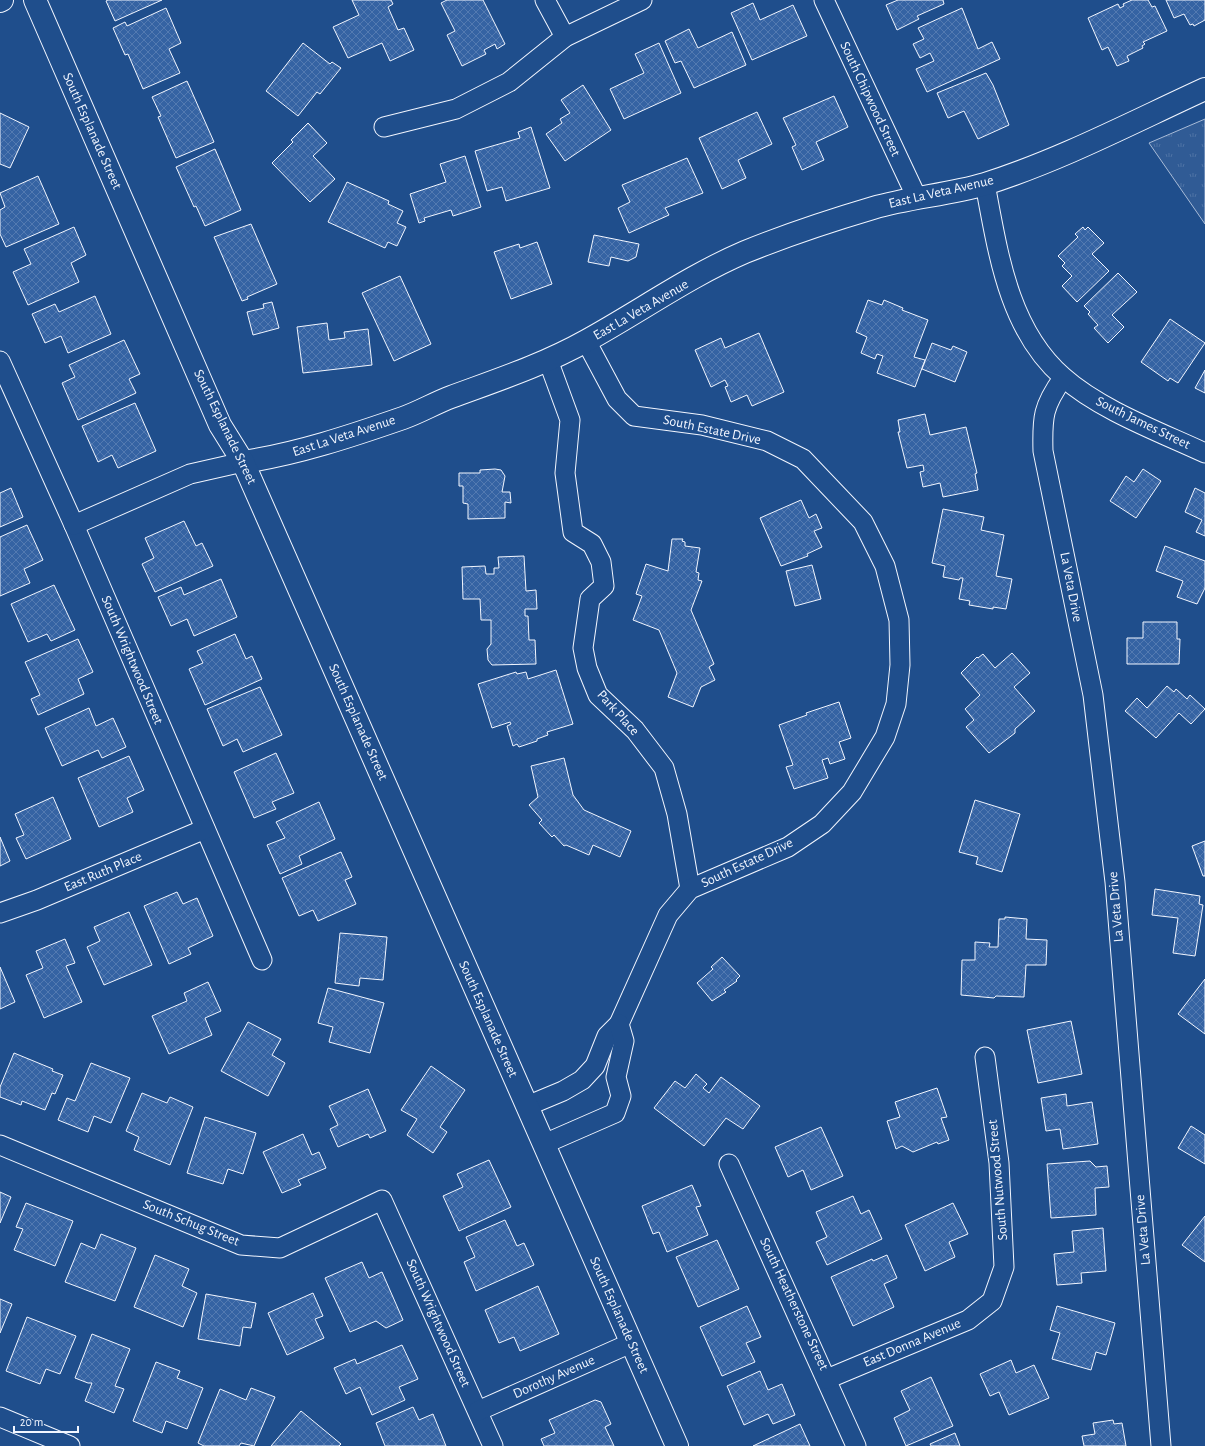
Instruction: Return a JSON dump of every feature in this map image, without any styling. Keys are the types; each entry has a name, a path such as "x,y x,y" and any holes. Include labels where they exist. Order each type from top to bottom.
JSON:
{"main road":[{"name":"South Esplanade Street","path":"35,0 220,425 243,462 677,1446"},
{"name":"East La Veta Avenue","path":"243,462 281,456 404,417 548,360 586,341 660,297 741,254 796,232 871,208 917,198 956,192 1016,173 1074,149 1205,89"}],"street":[{"path":"545,0 565,37"},
{"path":"384,127 456,109 509,82 565,37 642,0"},
{"name":"South Chipwood Street","path":"824,0 917,198"},
{"name":"South James Street","path":"985,184 1008,288 1023,325 1041,355 1063,378 1091,397 1125,416 1205,452"},
{"name":"South Estate Drive","path":"527,1106 563,1091 582,1080 595,1066 607,1036 619,1024 668,915 690,890 788,847 822,824 852,792 885,737 896,704 900,665 898,620 885,566 863,522 803,459 767,441 702,425 634,416 617,399 586,341"},
{"name":"Park Place","path":"548,360 570,420 565,473 573,532 592,544 601,562 604,586 590,599 583,648 588,668 598,695 634,730 664,768 677,814 690,890"},
{"name":"South Wrightwood Street","path":"0,361 74,525 262,960"},
{"name":"La Veta Drive","path":"1063,378 1050,396 1045,412 1043,428 1044,451 1093,695 1115,882 1162,1446"},
{"name":"East La Veta Avenue","path":"74,525 190,474 243,462"},
{"name":"East Ruth Place","path":"0,913 38,900 205,830"},
{"path":"544,1144 615,1112 621,1096 616,1077 622,1057 624,1041 619,1024"},
{"name":"South Nutwood Street","path":"985,1057 999,1163 1004,1267 992,1301"},
{"name":"South Schug Street","path":"0,1145 241,1245 280,1248 382,1200"},
{"name":"South Heatherstone Street","path":"729,1164 828,1379 856,1446"},
{"name":"South Wrightwood Street","path":"382,1200 493,1446"},
{"name":"East Donna Avenue","path":"828,1379 968,1320 992,1301"},
{"name":"Dorothy Avenue","path":"478,1411 631,1343"},
{"path":"0,1417 70,1446"}],"green space":[{"path":"1205,119 1205,224 1149,143"}],"building":[{"path":"162,0 115,21 106,1"},
{"path":"352,0 391,0 393,4 388,7 398,30 404,28 414,50 390,61 382,43 348,58 333,27 359,15"},
{"path":"447,0 483,0 505,44 497,49 495,44 484,50 486,54 462,66 447,35 455,31 441,3"},
{"path":"898,0 943,0 944,4 917,16 919,19 897,30 886,5"},
{"path":"1132,0 1148,0 1152,7 1155,6 1167,31 1143,42 1145,44 1142,46 1143,48 1127,56 1129,61 1117,66 1108,47 1102,50 1088,18 1118,4 1120,8 1124,6 1123,4"},
{"path":"1166,0 1205,0 1205,20 1194,26 1193,24 1190,25 1184,14 1174,18"},
{"path":"753,3 760,20 793,5 807,36 752,60 731,13"},
{"path":"166,8 181,43 169,49 180,73 143,89 128,54 125,55 113,28 125,22 127,26"},
{"path":"962,8 978,49 992,42 1000,59 927,92 916,69 934,61 930,53 920,58 913,44 924,39 918,28"},
{"path":"689,29 698,48 732,32 746,65 694,88 681,61 675,63 665,41"},
{"path":"303,43 330,64 332,62 341,68 320,94 317,92 298,116 266,91"},
{"path":"659,43 681,93 624,119 610,89 644,73 635,54"},
{"path":"986,73 993,85 1009,125 978,139 964,111 948,118 937,93"},
{"path":"187,81 214,142 176,158 158,117 161,116 152,97"},
{"path":"583,85 611,130 565,161 546,134 562,123 560,119 570,113 561,100"},
{"path":"834,96 848,127 816,142 824,160 802,170 792,147 796,145 783,118"},
{"path":"757,112 772,144 738,160 746,178 722,189 699,138"},
{"path":"0,113 29,127 10,168 0,164"},
{"path":"308,123 327,143 313,156 335,179 310,202 272,163 293,142 291,140"},
{"path":"531,127 550,188 506,201 502,187 487,191 475,151 520,138 518,132"},
{"path":"215,149 241,210 205,226 196,206 194,207 176,167"},
{"path":"465,156 481,207 453,216 451,210 424,218 425,221 419,223 410,194 446,182 440,164"},
{"path":"687,158 703,193 665,208 669,215 629,233 618,208 630,202 622,185"},
{"path":"38,176 59,224 6,247 0,234 0,210 5,207 0,193"},
{"path":"347,182 389,201 388,204 403,211 397,223 406,227 397,246 388,242 385,248 328,222"},
{"path":"251,224 277,284 247,297 248,299 242,301 214,237"},
{"path":"74,227 86,255 71,263 79,282 28,305 13,272 31,264 24,249"},
{"path":"1083,227 1085,230 1088,227 1104,243 1092,254 1109,271 1077,302 1062,286 1072,276 1062,266 1065,263 1058,256 1078,237 1075,234"},
{"path":"594,235 639,244 636,257 628,261 611,257 609,266 588,262"},
{"path":"537,242 552,284 511,299 494,252 519,244 520,248"},
{"path":"1118,273 1137,292 1112,315 1124,327 1108,343 1094,328 1098,325 1088,314 1090,312 1084,306"},
{"path":"400,276 431,344 394,361 362,293"},
{"path":"95,296 111,334 68,353 61,336 45,343 32,314 55,304 59,312"},
{"path":"868,300 882,305 884,300 903,308 902,310 928,320 914,357 925,360 915,387 877,373 883,356 877,354 875,359 861,353 867,337 856,332"},
{"path":"272,302 279,328 253,335 247,312 264,308 263,304"},
{"path":"1170,319 1205,343 1178,383 1170,378 1168,381 1141,362"},
{"path":"327,323 329,340 345,338 344,332 368,329 372,365 303,373 297,327"},
{"path":"759,333 784,392 752,406 747,395 731,402 725,387 728,386 725,380 711,387 695,350 721,338 725,348"},
{"path":"124,340 140,374 129,379 136,393 78,420 62,383 75,377 69,365"},
{"path":"932,343 951,350 953,346 967,352 955,382 922,369"},
{"path":"1205,370 1205,393 1195,388"},
{"path":"135,403 156,451 118,468 112,455 98,462 82,426"},
{"path":"925,414 930,435 966,427 977,473 975,474 978,490 943,497 940,483 923,487 920,472 924,471 923,465 907,468 898,432 900,432 898,420"},
{"path":"1143,469 1161,481 1136,518 1110,501 1126,476 1134,482"},
{"path":"480,470 501,470 505,476 502,492 510,492 511,503 505,502 505,518 468,519 468,504 463,503 463,486 459,486 459,473 480,473"},
{"path":"11,488 23,517 0,527 0,493"},
{"path":"1195,488 1205,493 1205,536 1196,532 1202,520 1185,512"},
{"path":"801,500 809,518 816,514 822,528 814,531 822,547 807,554 808,556 781,566 760,518"},
{"path":"943,509 984,517 981,530 1004,535 996,576 1012,579 1006,609 993,607 993,609 969,605 970,601 959,599 963,578 960,578 959,580 943,577 945,566 932,563"},
{"path":"184,521 196,546 202,543 213,566 155,592 142,564 154,558 145,538"},
{"path":"27,525 43,560 24,569 30,583 0,596 0,537"},
{"path":"672,539 683,539 682,541 685,542 685,546 700,548 696,572 699,573 698,580 702,581 691,610 714,664 709,667 715,680 701,687 693,707 668,697 677,673 659,630 633,620 642,596 636,594 646,564 668,571"},
{"path":"1165,546 1205,561 1205,588 1197,604 1177,597 1183,581 1156,571"},
{"path":"524,556 526,591 536,590 537,609 525,609 525,616 528,616 529,640 535,640 536,664 492,665 488,660 487,649 491,644 491,620 481,620 480,599 463,599 462,567 485,566 486,574 494,574 494,568 499,568 498,557"},
{"path":"812,565 821,599 795,606 786,571"},
{"path":"221,579 237,617 194,636 187,619 171,626 158,597 181,587 184,595"},
{"path":"54,585 75,630 51,641 47,634 28,642 11,604"},
{"path":"1143,622 1177,622 1177,639 1180,639 1179,664 1127,664 1127,638 1143,638"},
{"path":"235,634 246,659 252,656 262,679 205,705 189,669 203,663 197,651"},
{"path":"78,639 93,672 78,679 84,694 38,715 31,699 40,695 25,662"},
{"path":"1012,653 1030,673 1014,687 1035,711 1015,729 1015,733 989,753 966,727 974,720 965,709 980,695 961,673 977,657 978,658 983,654 995,668"},
{"path":"556,670 573,724 547,732 548,735 537,739 537,741 519,747 517,744 513,746 507,726 511,724 510,722 492,728 478,684 516,672 517,674 526,672 528,679"},
{"path":"1167,686 1174,692 1176,689 1187,699 1190,695 1205,709 1191,724 1179,713 1156,738 1125,711 1137,698 1147,708"},
{"path":"260,687 282,735 243,752 237,739 223,746 207,709"},
{"path":"839,702 851,738 839,742 845,759 830,764 828,758 822,760 828,778 794,789 786,767 793,765 779,725 807,715 806,713"},
{"path":"89,708 96,726 113,718 126,747 102,758 98,750 62,766 45,728"},
{"path":"276,753 294,793 272,802 276,809 254,818 234,772"},
{"path":"129,756 144,790 127,798 133,812 99,827 78,778"},
{"path":"564,758 573,795 584,810 631,831 620,857 593,845 589,855 566,845 564,846 554,835 552,837 539,823 542,820 529,805 538,797 531,766"},
{"path":"53,797 71,839 26,859 16,838 24,835 15,814"},
{"path":"975,800 1020,814 1002,872 976,864 978,857 959,852"},
{"path":"319,802 335,839 299,856 302,864 280,874 267,845 285,838 276,822"},
{"path":"0,837 10,861 0,866"},
{"path":"1205,841 1205,876 1203,876 1192,846"},
{"path":"341,852 352,877 345,880 356,904 318,921 313,910 299,916 282,878"},
{"path":"1155,889 1200,896 1199,904 1203,905 1195,956 1173,953 1178,918 1152,915"},
{"path":"177,892 183,904 197,898 213,936 188,948 191,954 169,964 144,906"},
{"path":"129,912 152,965 104,985 87,947 100,941 94,927"},
{"path":"1005,917 1027,919 1026,939 1047,940 1046,965 1026,965 1024,997 996,996 994,998 961,995 962,960 975,960 975,942 990,943 989,947 998,947 999,919 1005,919"},
{"path":"340,933 387,937 383,980 360,978 359,986 335,983"},
{"path":"65,939 75,963 66,966 82,1002 44,1018 26,975 43,968 36,951"},
{"path":"722,957 740,976 736,980 737,981 724,990 726,992 712,1001 697,983 713,969 711,967"},
{"path":"0,967 15,1002 0,1009"},
{"path":"1205,979 1205,1034 1178,1014"},
{"path":"208,982 221,1011 205,1018 212,1035 169,1054 152,1016 187,1001 184,993"},
{"path":"328,988 384,1003 370,1053 329,1042 333,1027 318,1023"},
{"path":"1071,1021 1082,1074 1038,1083 1027,1030"},
{"path":"248,1022 281,1039 272,1055 285,1063 268,1096 221,1071"},
{"path":"14,1053 53,1069 52,1071 63,1075 55,1094 52,1093 45,1110 22,1101 21,1105 0,1097 0,1087"},
{"path":"91,1063 130,1078 111,1123 94,1116 88,1132 58,1120 67,1098 75,1101"},
{"path":"431,1066 465,1090 440,1127 447,1132 433,1153 407,1135 417,1119 401,1110"},
{"path":"696,1074 707,1084 703,1088 709,1093 721,1077 760,1106 743,1129 726,1118 704,1146 654,1108 675,1081 685,1088"},
{"path":"937,1088 947,1117 941,1118 949,1140 938,1144 937,1142 913,1152 902,1146 896,1149 887,1121 900,1117 895,1102"},
{"path":"368,1089 386,1131 370,1138 368,1134 338,1147 330,1129 338,1125 329,1106"},
{"path":"142,1093 167,1103 170,1097 193,1107 170,1165 134,1150 139,1137 126,1131"},
{"path":"1066,1094 1067,1106 1092,1102 1098,1144 1063,1149 1060,1129 1046,1131 1041,1098"},
{"path":"205,1117 256,1133 243,1174 228,1169 223,1184 187,1173"},
{"path":"1191,1126 1205,1135 1205,1164 1178,1148"},
{"path":"821,1127 843,1176 811,1190 803,1170 788,1177 775,1147"},
{"path":"303,1134 312,1155 319,1152 326,1168 298,1180 301,1185 282,1193 263,1152"},
{"path":"489,1160 511,1207 459,1231 443,1196 463,1187 457,1174"},
{"path":"1090,1161 1096,1167 1107,1166 1109,1187 1095,1188 1096,1215 1051,1218 1047,1164"},
{"path":"692,1185 701,1206 696,1207 708,1235 667,1252 659,1232 653,1234 642,1206"},
{"path":"0,1192 11,1197 0,1223"},
{"path":"853,1196 861,1214 869,1210 882,1239 827,1265 816,1242 827,1237 816,1212"},
{"path":"26,1203 73,1221 55,1266 14,1250 23,1229 16,1227"},
{"path":"953,1203 968,1234 949,1242 955,1257 925,1271 905,1225"},
{"path":"1205,1216 1205,1262 1182,1245"},
{"path":"505,1220 517,1246 524,1243 534,1265 476,1291 464,1262 475,1257 466,1237"},
{"path":"1103,1228 1106,1271 1081,1273 1082,1283 1057,1285 1054,1254 1074,1252 1072,1231"},
{"path":"101,1234 136,1248 115,1301 65,1282 81,1243 95,1249"},
{"path":"717,1240 739,1289 698,1307 676,1257"},
{"path":"155,1255 189,1269 182,1286 197,1293 183,1327 134,1307"},
{"path":"887,1255 897,1278 884,1284 894,1307 853,1326 831,1277 872,1259 873,1261"},
{"path":"362,1262 369,1278 382,1272 403,1320 386,1328 376,1321 350,1332 325,1278"},
{"path":"538,1286 559,1334 520,1351 514,1337 499,1343 485,1310"},
{"path":"313,1293 323,1316 315,1319 324,1338 287,1355 268,1313"},
{"path":"206,1294 256,1303 251,1328 243,1327 240,1346 198,1339"},
{"path":"0,1299 12,1304 0,1333"},
{"path":"747,1306 761,1337 746,1343 755,1362 722,1376 700,1327"},
{"path":"1057,1306 1115,1323 1106,1355 1096,1352 1091,1370 1052,1359 1060,1333 1050,1330"},
{"path":"27,1317 76,1336 60,1374 46,1369 40,1384 6,1371"},
{"path":"92,1334 130,1349 115,1386 124,1389 114,1413 85,1401 92,1383 75,1378"},
{"path":"402,1345 418,1379 399,1387 405,1400 372,1415 360,1387 346,1394 334,1368 355,1359 357,1364"},
{"path":"1011,1360 1016,1373 1034,1365 1049,1398 1009,1415 999,1392 990,1396 980,1374"},
{"path":"156,1362 180,1371 177,1378 203,1388 187,1429 166,1421 162,1433 133,1421"},
{"path":"760,1371 768,1390 782,1384 795,1415 773,1424 768,1414 744,1425 727,1386"},
{"path":"931,1377 953,1426 906,1446 894,1418 910,1410 901,1391"},
{"path":"251,1388 275,1397 254,1446 241,1443 239,1446 204,1446 198,1443 220,1389 246,1400"},
{"path":"595,1400 601,1402 611,1424 605,1427 614,1446 544,1446 541,1439 555,1433 549,1420"},
{"path":"413,1407 419,1420 433,1414 446,1446 385,1446 376,1423"},
{"path":"301,1411 341,1444 339,1446 271,1446"},
{"path":"1113,1420 1114,1424 1122,1423 1126,1446 1084,1446 1082,1436 1095,1434 1093,1423"},
{"path":"800,1424 810,1446 753,1446"},
{"path":"955,1433 960,1446 931,1446 930,1444"}]}
